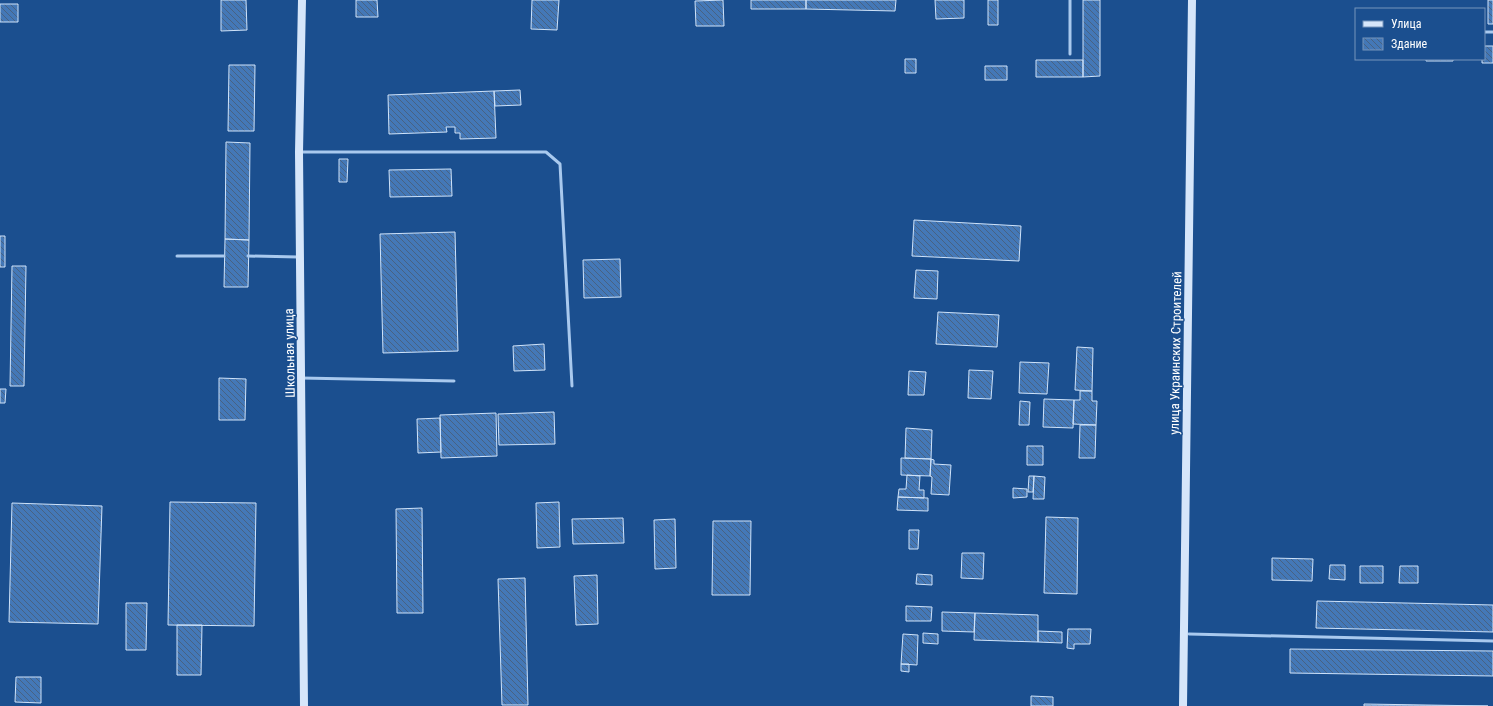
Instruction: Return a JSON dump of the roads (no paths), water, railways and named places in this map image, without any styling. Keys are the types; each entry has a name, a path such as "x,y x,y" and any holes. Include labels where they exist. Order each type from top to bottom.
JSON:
{"street":[{"name":"Школьная улица","path":"302,0 299,152 304,706"},
{"name":"улица Украинских Строителей","path":"1183,706 1192,0"}],"lane":[{"path":"1070,0 1070,54"},
{"path":"299,152 546,152 560,164 572,386"},
{"path":"177,256 224,256"},
{"path":"248,256 300,256"},
{"path":"301,378 454,381"},
{"path":"1189,634 1493,641"}]}
